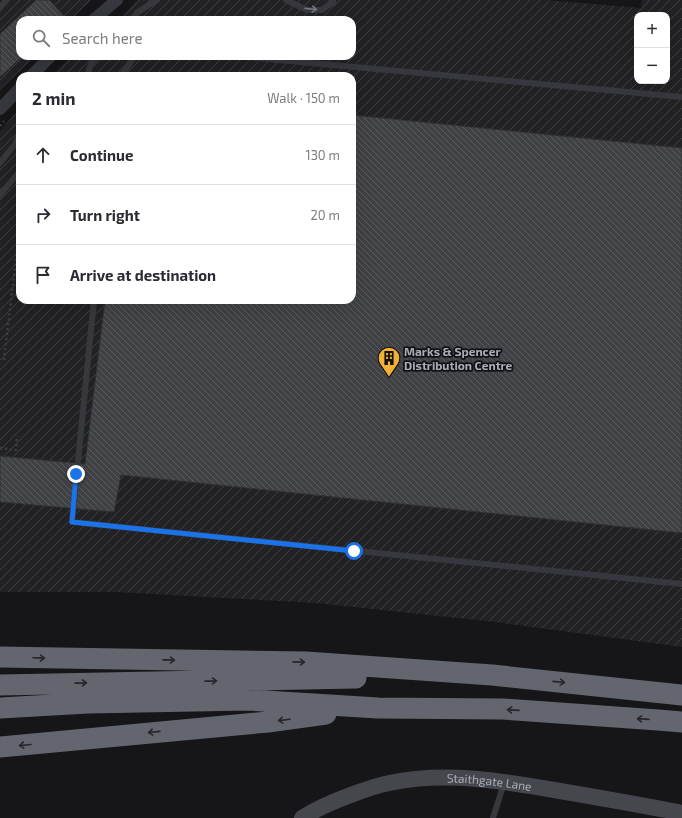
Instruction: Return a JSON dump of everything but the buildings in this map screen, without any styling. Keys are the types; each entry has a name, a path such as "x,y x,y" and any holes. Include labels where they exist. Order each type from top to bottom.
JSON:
{"highway":[{"path":"0,657 306,662 492,675 682,695"},
{"path":"0,686 492,675"},
{"path":"0,708 88,703 248,700 378,708 503,709 682,722"},
{"path":"0,747 268,722 378,708"}],"street":[{"path":"91,16 106,0"},
{"path":"98,16 117,0"},
{"path":"36,72 47,60"},
{"path":"0,109 16,92"},
{"name":"Staithgate Lane","path":"302,818 331,802 388,783 446,777 504,782 682,813"}],"lane":[{"path":"0,8 6,0"},
{"path":"134,16 138,12 157,0"},
{"path":"286,0 307,10 322,10 333,2 333,0"},
{"path":"88,72 91,64 94,60"},
{"path":"124,72 132,60"},
{"path":"280,60 682,97"},
{"path":"0,163 16,142"},
{"path":"0,195 16,176"},
{"path":"94,304 72,522 682,584"},
{"path":"493,818 504,782"}],"path":[{"path":"4,360 16,258"},
{"path":"0,448 16,450 17,436"}],"shaded area":[{"path":"0,0 91,0 75,16 16,16 16,60 31,60 19,72 16,72 16,74 0,90"},
{"path":"137,0 545,0 641,8 642,0 682,0 682,647 495,622 316,603 117,592 0,592 0,131 16,113 16,304 356,304 356,72 55,72 68,60 356,60 356,16 123,16"}],"place":[{"name":"Marks & Spencer Distribution Centre","path":"389,378"}],"route":[{"path":"76,474 72,522 354,551"}]}
